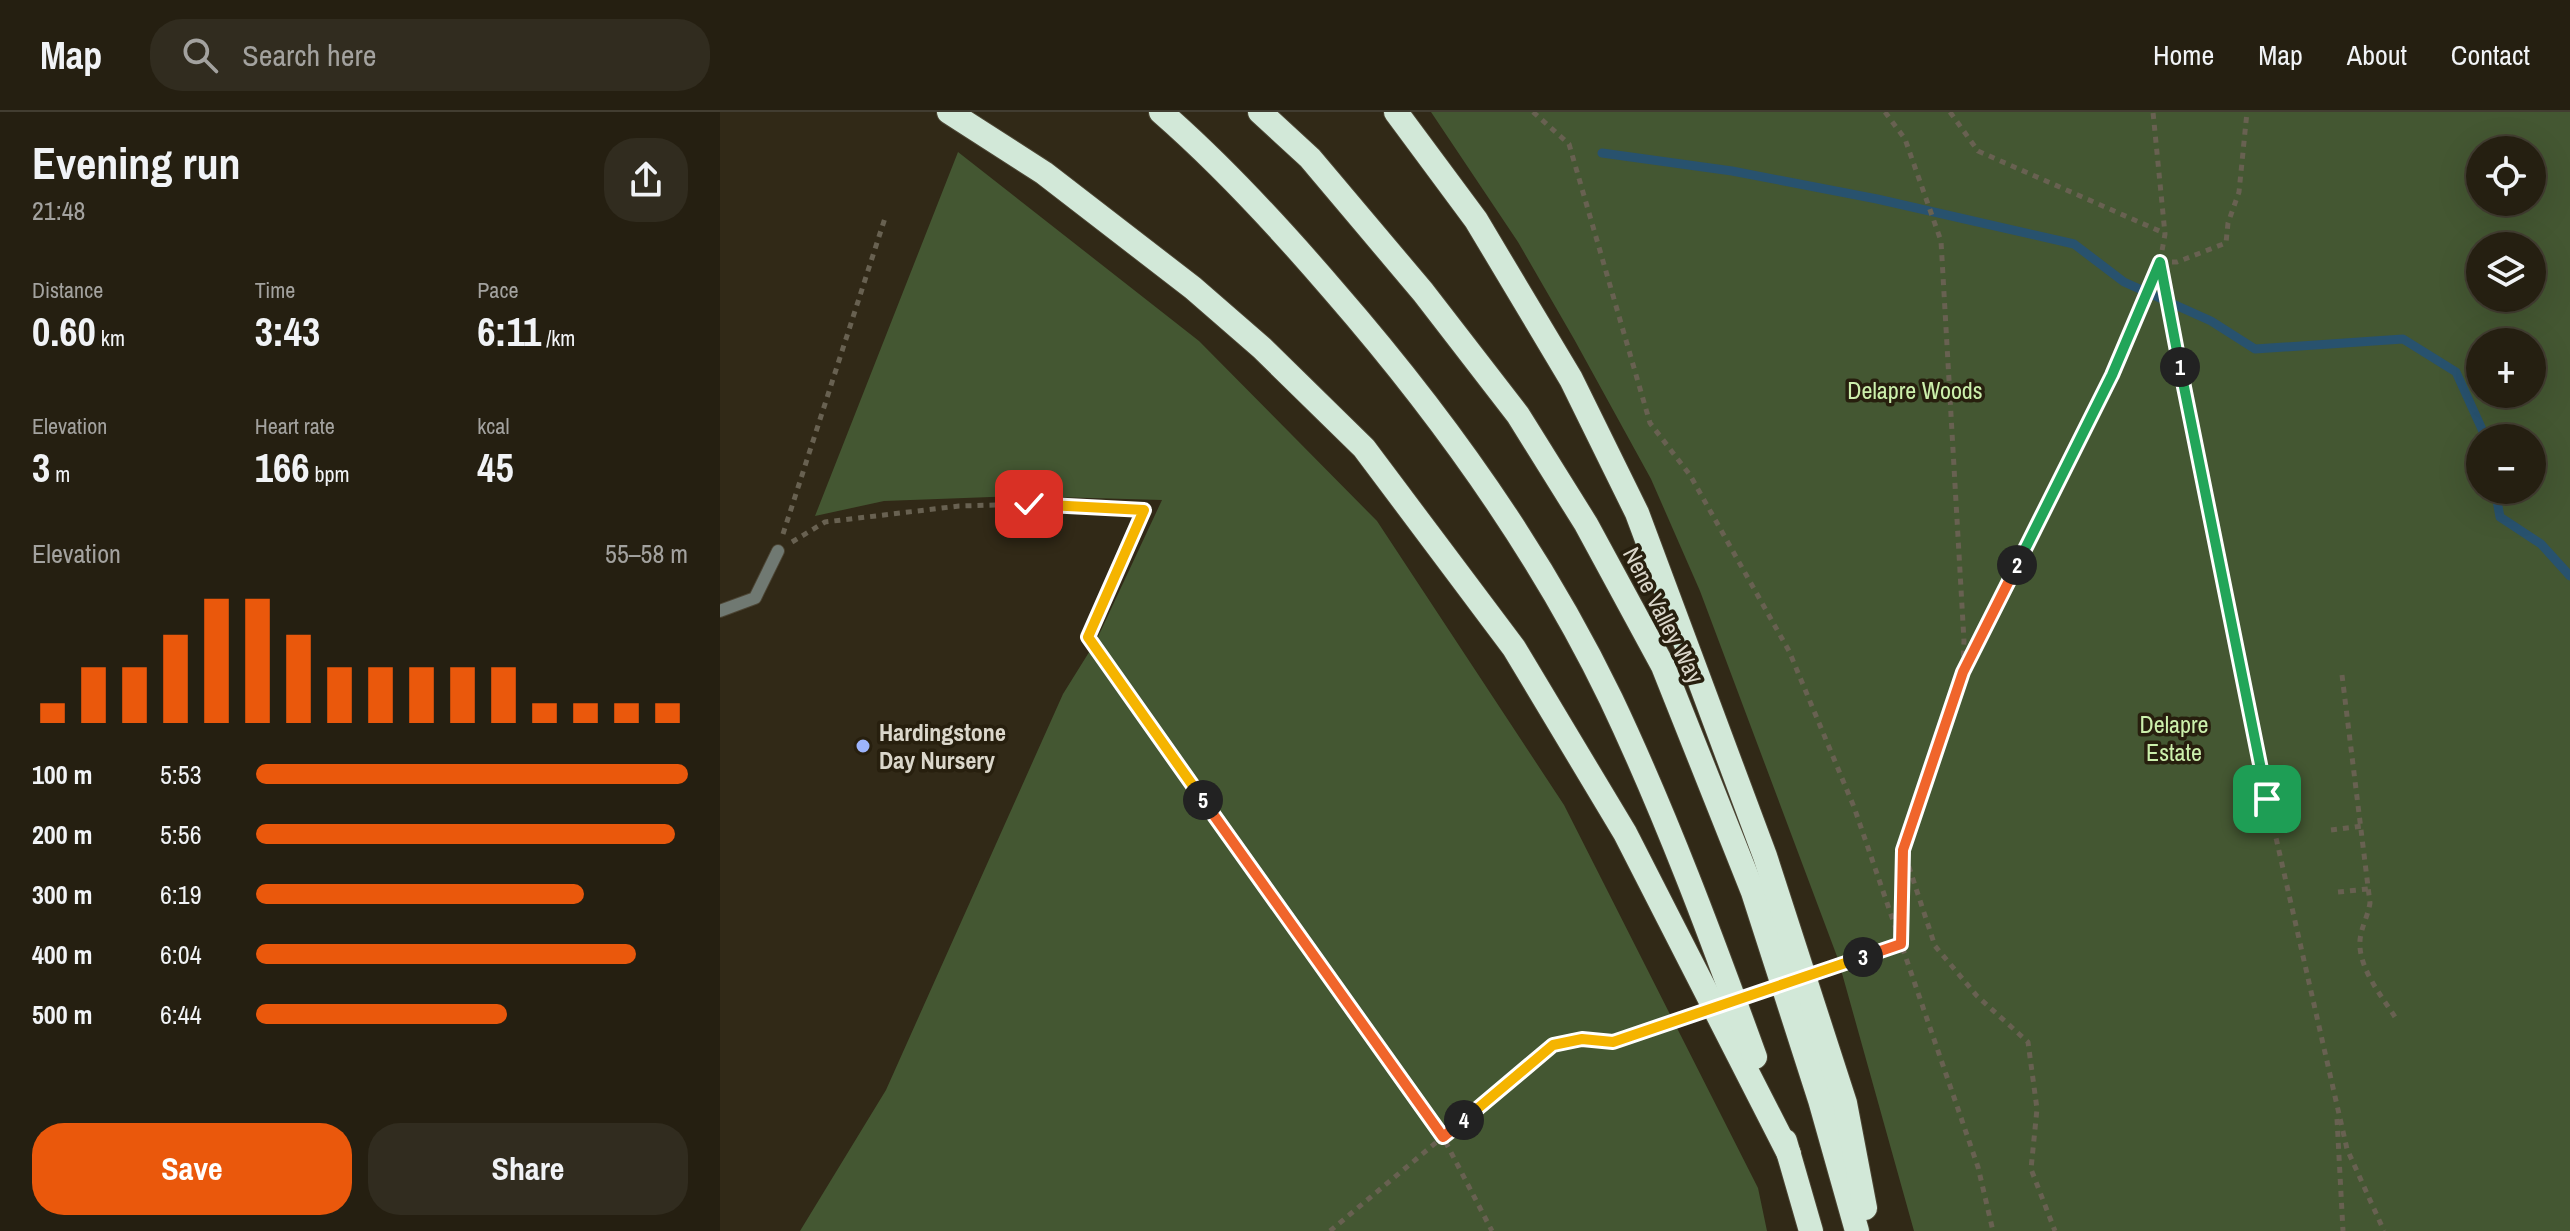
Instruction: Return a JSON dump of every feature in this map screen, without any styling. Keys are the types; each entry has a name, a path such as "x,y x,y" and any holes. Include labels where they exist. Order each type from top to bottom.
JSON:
{"highway":[{"path":"949,112 1044,173 1193,288 1262,348 1364,448 1514,648 1625,833 1789,1154"},
{"path":"1161,112 1265,211 1368,331 1461,448 1533,557 1610,698 1707,923 1789,1154 1811,1231"},
{"name":"Nene Valley Way","path":"1260,112 1310,158 1413,279 1518,415 1586,524 1656,653 1753,892 1820,1100 1857,1231"},
{"path":"1396,112 1476,220 1571,379 1637,513 1775,885 1845,1103 1870,1231"}],"lane":[{"path":"720,611 755,598 778,551"}],"path":[{"path":"1533,112 1569,144 1650,423 1690,475 1789,651 1854,807 1978,1167 1993,1231"},
{"path":"1885,112 1905,139 1941,241 1964,641 1963,672"},
{"path":"1950,112 1978,151 2165,234"},
{"path":"1901,944 1903,850 1963,672 2079,445 2160,262 2165,234 2153,112"},
{"path":"2160,262 2177,262 2226,243 2228,223 2239,192 2247,112"},
{"path":"778,551 885,218"},
{"path":"2160,262 2248,715 2336,1102 2347,1149 2384,1231"},
{"path":"778,551 825,522 959,506 1029,504 1144,510 1088,637 1443,1137 1492,1231"},
{"path":"2342,675 2368,889 2367,921 2360,936 2362,954 2367,972 2395,1017"},
{"path":"2331,830 2362,826"},
{"path":"1903,850 1935,946 1977,996 2028,1042 2037,1109 2031,1169 2055,1231"},
{"path":"2338,892 2368,889"},
{"path":"1330,1231 1553,1045 1582,1039 1613,1042 1901,944"},
{"path":"2336,1102 2343,1231"}],"green space":[{"name":"Delapre Woods","path":"1431,112 2570,112 2570,1231 1914,1231 1838,959 1700,591 1651,479 1518,242"},
{"path":"958,152 1199,341 1377,521 1564,805 1758,1188 1767,1231 800,1231 886,1090 1063,694 1096,641 1162,500 1018,496 884,501 815,516"}],"waterway":[{"path":"1602,153 1732,171 1877,199 2074,244 2124,282 2211,321 2255,349 2403,339 2456,372 2480,424"},
{"path":"2498,504 2500,517 2541,544 2570,576"}],"place":[{"name":"Hardingstone Day Nursery","path":"863,746"}],"route":[{"path":"1029,504 1144,510 1088,637 1443,1137 1553,1045 1582,1039 1613,1042 1901,944 1903,850 1963,672 2079,445 2160,262 2267,799"}],"park label":[{"name":"Delapre Estate","path":"2174,738"}]}
